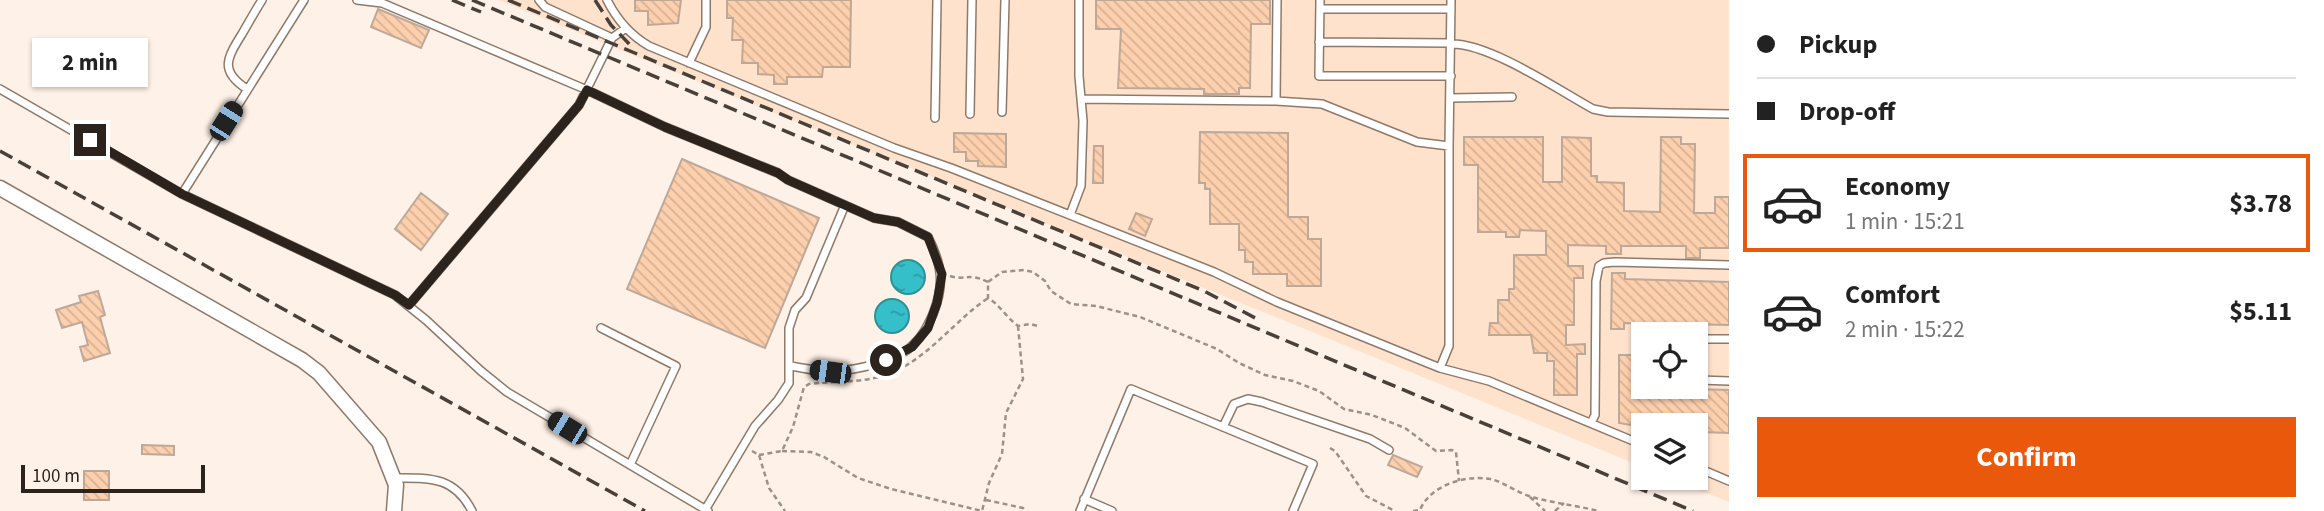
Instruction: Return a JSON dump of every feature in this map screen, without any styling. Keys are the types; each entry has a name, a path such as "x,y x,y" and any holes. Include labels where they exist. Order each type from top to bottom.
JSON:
{"street":[{"path":"0,188 302,360 319,373 379,442 396,485 394,511"}],"lane":[{"path":"247,89 234,80 227,67 229,54 262,0"},
{"path":"182,194 304,0"},
{"path":"357,0 382,3 587,90 665,127 778,173 874,218 898,222 928,237 942,274 937,303 928,328 912,347 886,360 850,370 830,372 790,366"},
{"path":"539,0 545,7 612,38"},
{"path":"607,0 635,38 649,46 894,148 1214,272 1278,302 1440,368 1489,381 1631,440"},
{"path":"689,63 706,27 706,0"},
{"path":"935,118 937,0"},
{"path":"970,114 972,0"},
{"path":"1002,112 1004,0"},
{"path":"1070,215 1081,186 1079,0"},
{"path":"1276,101 1277,0"},
{"path":"1440,368 1449,346 1451,0"},
{"path":"1451,9 1320,4 1319,43 1319,76 1451,76"},
{"path":"409,305 579,105 612,38 626,28"},
{"path":"1319,43 1461,44 1485,50 1593,109 1608,112 1729,114"},
{"path":"0,89 182,194 395,295 507,392 706,510 755,426 789,383 789,328 795,310 806,298 845,205"},
{"path":"1450,98 1512,97"},
{"path":"1081,100 1276,101 1322,104 1417,142 1449,146"},
{"path":"1591,423 1595,415 1596,281 1599,266 1615,262 1729,265"},
{"path":"601,328 677,366 630,465"},
{"path":"1708,339 1729,340"},
{"path":"1708,380 1729,381"},
{"path":"1080,511 1131,389 1313,464 1293,511"},
{"path":"1223,427 1234,404 1248,399 1370,439 1389,450"},
{"path":"1708,472 1729,481"},
{"path":"393,478 427,478 449,483 467,501 472,511"},
{"path":"1084,499 1112,511"}],"path":[{"path":"988,282 1002,272 1033,272 1045,281 1051,291 1071,304 1096,306 1140,317 1217,349 1265,375 1293,381 1319,391 1344,409 1372,415 1405,428 1436,450 1456,452 1459,481"},
{"path":"942,274 958,278 975,276 988,282"},
{"path":"988,282 988,298"},
{"path":"988,298 998,304 1005,316 1018,326 1030,324 1038,327"},
{"path":"782,451 793,428 804,387 809,384 853,382 893,371 926,351 962,316 988,298"},
{"path":"743,446 759,455 782,451 811,453 824,457 858,478 891,489 982,511 989,483 1002,454 1006,413 1023,379 1018,326"},
{"path":"1330,448 1335,451 1366,496 1395,511"},
{"path":"759,455 769,488 785,511"},
{"path":"1413,511 1420,511 1425,498 1459,481 1480,478 1494,480 1530,497 1598,511"},
{"path":"1530,497 1545,511"},
{"path":"985,500 1023,508 1026,511"},
{"path":"1555,511 1564,503"}],"shaded area":[{"path":"498,0 1729,0 1729,502 1700,490 1708,490 1708,413 1631,413 1631,462"}],"water":[{"path":"908,260 920,265 925,277 920,289 908,294 896,289 891,277 896,265"},
{"path":"892,299 904,304 909,316 904,328 892,333 880,328 875,316 880,304"}],"building":[{"path":"635,0 681,0 678,23 648,25 648,11 635,11"},
{"path":"727,0 851,0 850,67 823,67 822,77 787,77 787,84 774,84 774,75 758,74 758,63 742,63 743,40 732,40 733,18 727,18"},
{"path":"1096,0 1270,0 1270,24 1251,24 1250,88 1239,88 1239,94 1204,94 1204,89 1118,88 1121,29 1096,29"},
{"path":"378,9 429,30 421,48 371,27"},
{"path":"1200,132 1288,133 1288,217 1308,217 1308,239 1321,239 1321,286 1287,286 1287,274 1253,274 1253,262 1245,262 1245,250 1239,250 1239,224 1210,224 1210,189 1205,189 1205,183 1199,183"},
{"path":"954,133 1006,134 1006,167 978,166 978,161 966,161 966,152 954,152"},
{"path":"1464,137 1543,137 1543,182 1562,182 1562,137 1591,138 1591,176 1597,176 1597,182 1624,183 1624,211 1660,212 1661,137 1681,137 1681,144 1695,144 1694,213 1715,213 1715,197 1729,197 1729,248 1700,248 1700,258 1686,258 1686,246 1621,246 1621,254 1606,254 1606,246 1568,245 1568,266 1583,266 1583,278 1574,278 1574,325 1566,325 1566,345 1585,344 1585,354 1577,354 1577,395 1554,395 1554,361 1547,361 1547,353 1534,353 1531,335 1489,335 1490,323 1498,323 1498,300 1509,300 1509,289 1514,289 1514,255 1546,255 1546,231 1520,230 1519,237 1506,237 1506,232 1478,232 1478,165 1464,165"},
{"path":"1094,146 1103,146 1103,183 1093,183"},
{"path":"682,159 819,218 765,348 627,289"},
{"path":"421,193 448,214 421,250 395,229"},
{"path":"1136,213 1152,219 1145,236 1129,229"},
{"path":"1612,273 1625,273 1625,279 1729,282 1729,325 1708,325 1708,322 1631,322 1624,323 1624,329 1611,329"},
{"path":"98,291 105,315 100,317 110,353 84,361 80,347 88,345 82,322 62,328 56,310 81,302 79,296"},
{"path":"1619,355 1631,355 1631,399 1708,399 1708,389 1729,390 1729,433 1708,432 1708,413 1631,413 1631,425 1619,423"},
{"path":"142,445 174,446 174,455 142,454"},
{"path":"1393,455 1422,467 1417,477 1388,465"},
{"path":"84,471 109,471 109,500 84,500"}],"railway":[{"path":"452,0 481,12"},
{"path":"472,0 1693,511"},
{"path":"508,0 1204,291 1261,321"},
{"path":"595,0 611,25 634,49"},
{"path":"0,151 645,511"}],"route":[{"path":"90,140 182,194 395,295 409,305 579,105 587,90 874,218 898,222 928,237 942,274 937,303 928,328 912,347 886,360"}]}
